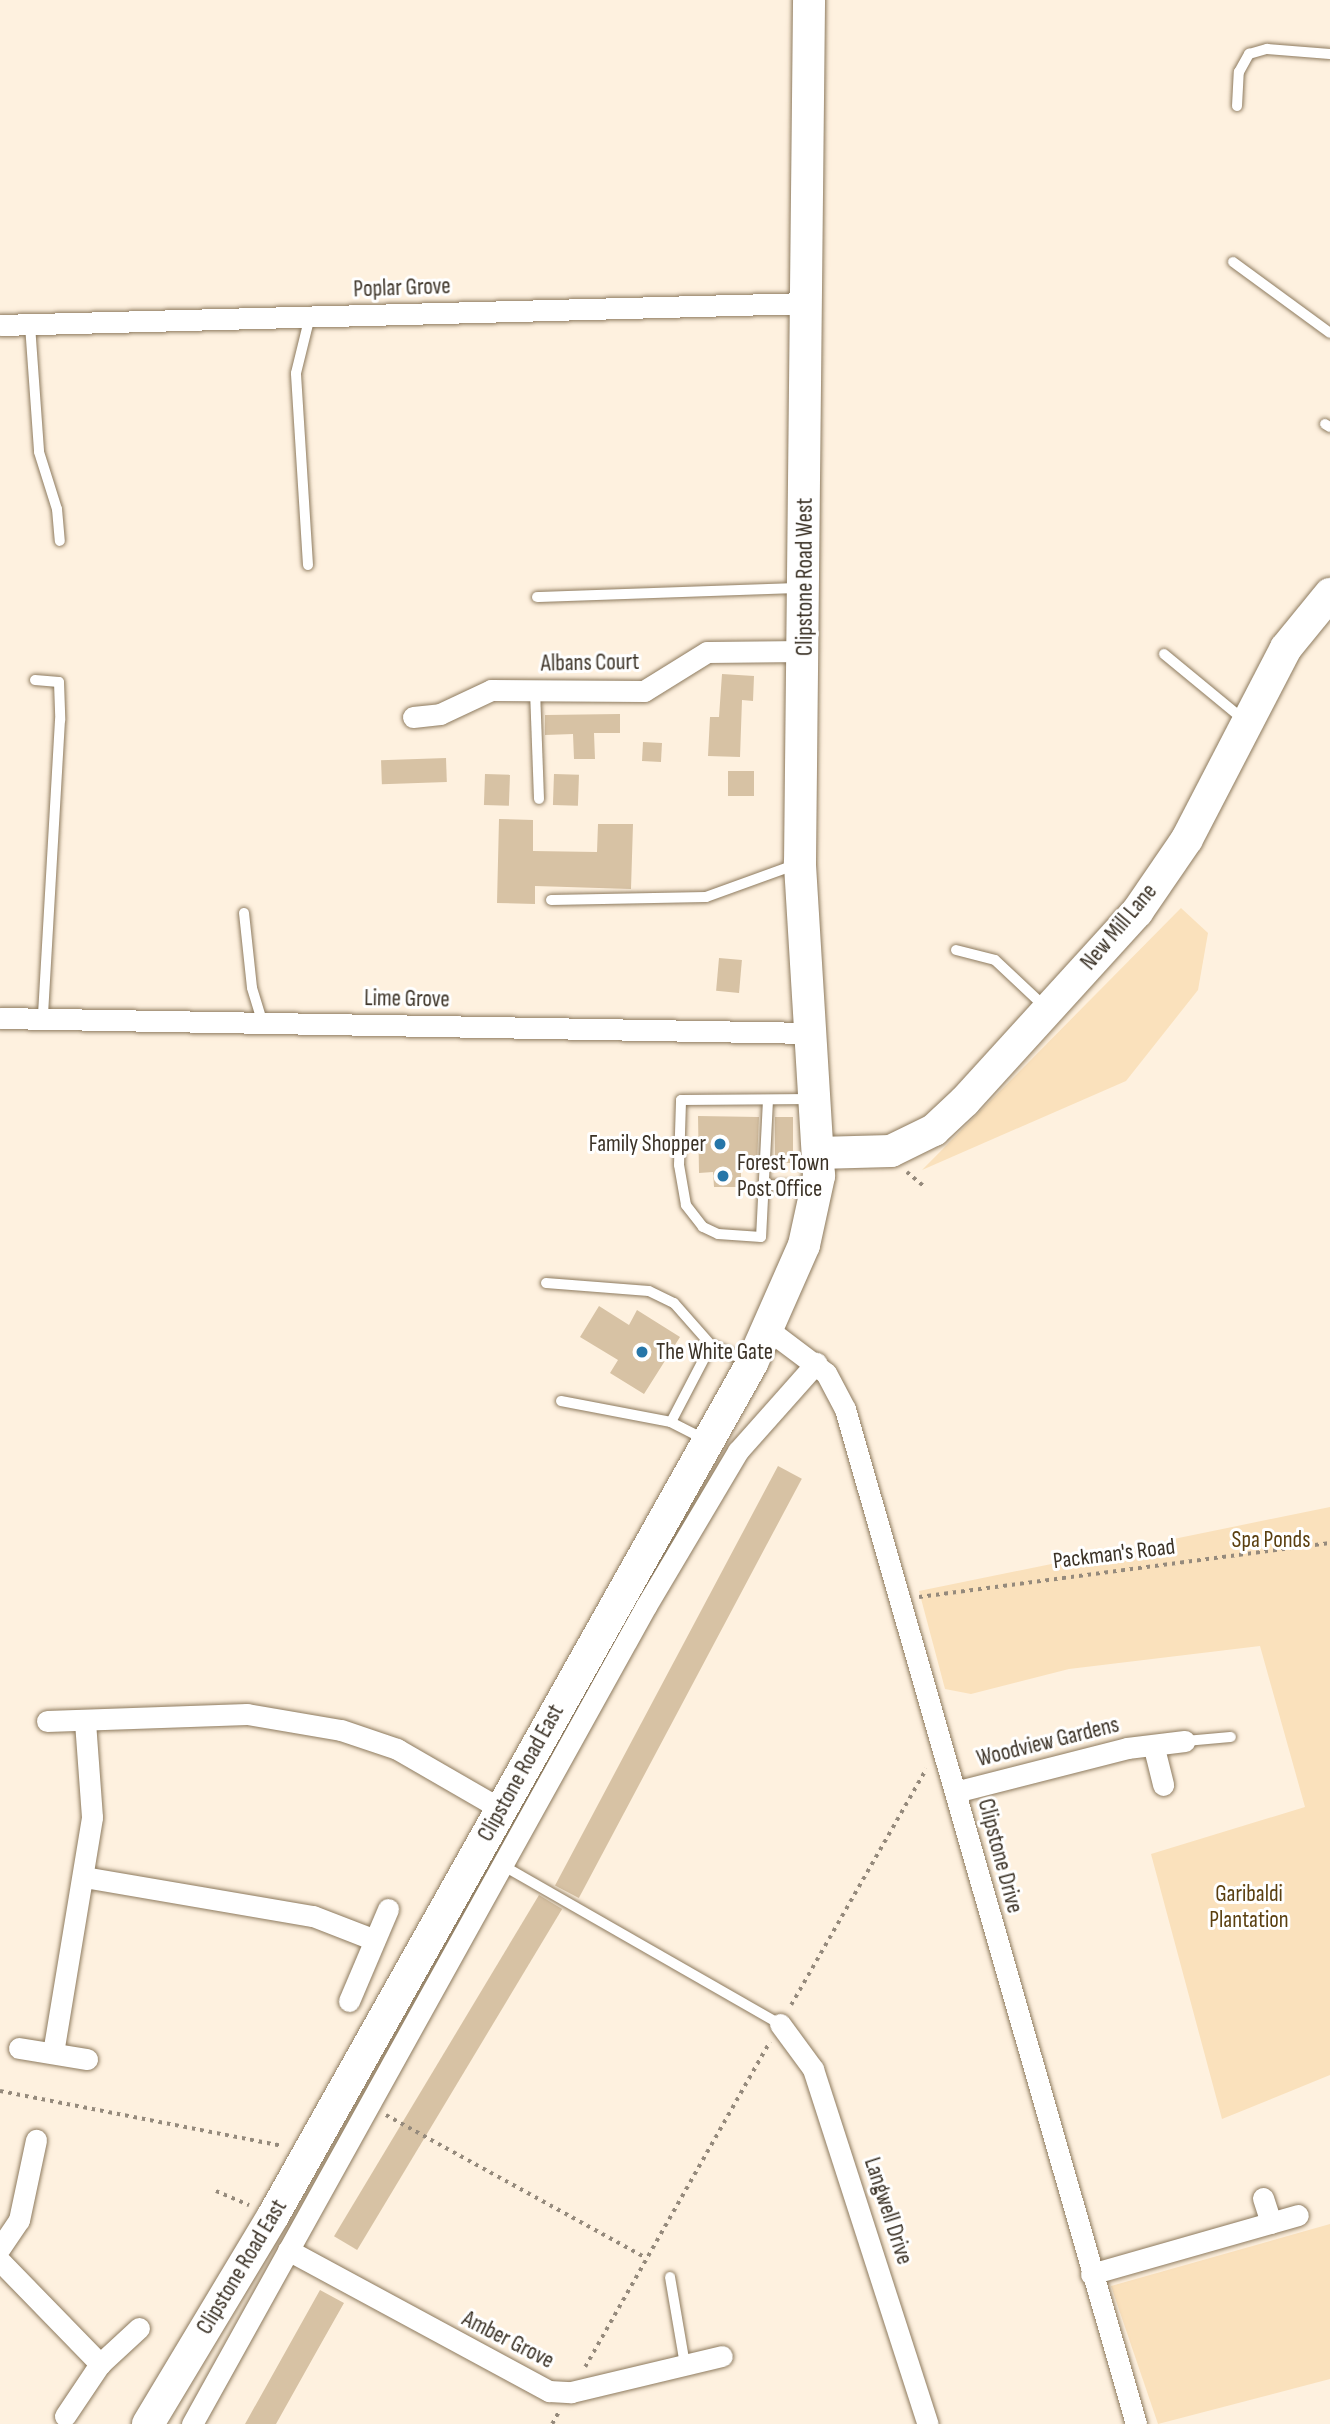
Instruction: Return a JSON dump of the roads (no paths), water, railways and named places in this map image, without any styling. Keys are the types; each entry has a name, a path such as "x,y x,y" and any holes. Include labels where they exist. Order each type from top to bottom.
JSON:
{"main road":[{"name":"Clipstone Road West","path":"809,0 805,650 800,863 813,1032 818,1153"},
{"name":"New Mill Lane","path":"818,1153 891,1150 934,1130 1047,1009 1144,901 1187,839 1286,648 1330,594"},
{"name":"Clipstone Road East","path":"148,2424 273,2216 770,1331 804,1245 817,1188 818,1153"},
{"name":"Clipstone Road East","path":"136,2424 176,2375"}],"street":[{"name":"Poplar Grove","path":"0,326 806,303"},
{"name":"Albans Court","path":"413,718 440,713 491,690 644,691 708,652 805,650"},
{"name":"Lime Grove","path":"0,1018 813,1032"},
{"name":"Clipstone Drive","path":"770,1331 816,1363 845,1409 903,1601 1091,2274 1136,2424"},
{"name":"Clipstone Road East","path":"192,2424 502,1865 738,1451 816,1363"},
{"path":"47,1721 85,1722 247,1714 341,1730 397,1749 500,1809"},
{"path":"53,2053 92,1817 85,1722"},
{"name":"Woodview Gardens","path":"955,1792 1127,1748 1154,1748 1185,1741"},
{"name":"Woodview Gardens","path":"1154,1748 1163,1785"},
{"path":"84,1877 313,1916 375,1940"},
{"path":"349,2001 388,1909"},
{"name":"Langwell Drive","path":"780,2024 813,2069 928,2424"},
{"path":"19,2048 87,2059"},
{"path":"0,2248 19,2220 36,2140"},
{"path":"1263,2198 1271,2223"},
{"path":"1091,2274 1298,2216"},
{"name":"Amber Grove","path":"288,2250 536,2386 570,2392 722,2356"},
{"path":"0,2262 100,2364"},
{"path":"65,2416 100,2364 139,2328"}],"lane":[{"path":"1237,106 1239,72 1249,54 1266,49 1330,54"},
{"path":"1233,262 1330,333"},
{"path":"308,565 296,373 310,316"},
{"path":"30,325 39,452 60,541"},
{"path":"537,597 805,588"},
{"path":"1164,654 1247,722"},
{"path":"35,680 59,682 60,720 43,1018"},
{"path":"536,690 539,799"},
{"path":"551,900 706,897 800,863"},
{"path":"244,912 252,988 264,1023"},
{"path":"956,950 995,960 1047,1009"},
{"path":"768,1100 768,1185 761,1237 703,1227 686,1205 678,1134 681,1100 816,1099"},
{"path":"768,1185 817,1188"},
{"path":"546,1283 649,1291 674,1303 711,1345 752,1363"},
{"path":"671,1422 711,1345"},
{"path":"561,1401 671,1422 708,1441"},
{"path":"1185,1741 1231,1737"},
{"path":"502,1865 780,2024"},
{"path":"670,2277 685,2365"}],"place":[{"name":"Family Shopper","path":"720,1144"},
{"name":"Forest Town Post Office","path":"723,1176"},
{"name":"The White Gate","path":"642,1352"}],"park label":[{"name":"Spa Ponds","path":"1271,1540"},
{"name":"Garibaldi Plantation","path":"1249,1907"}]}
